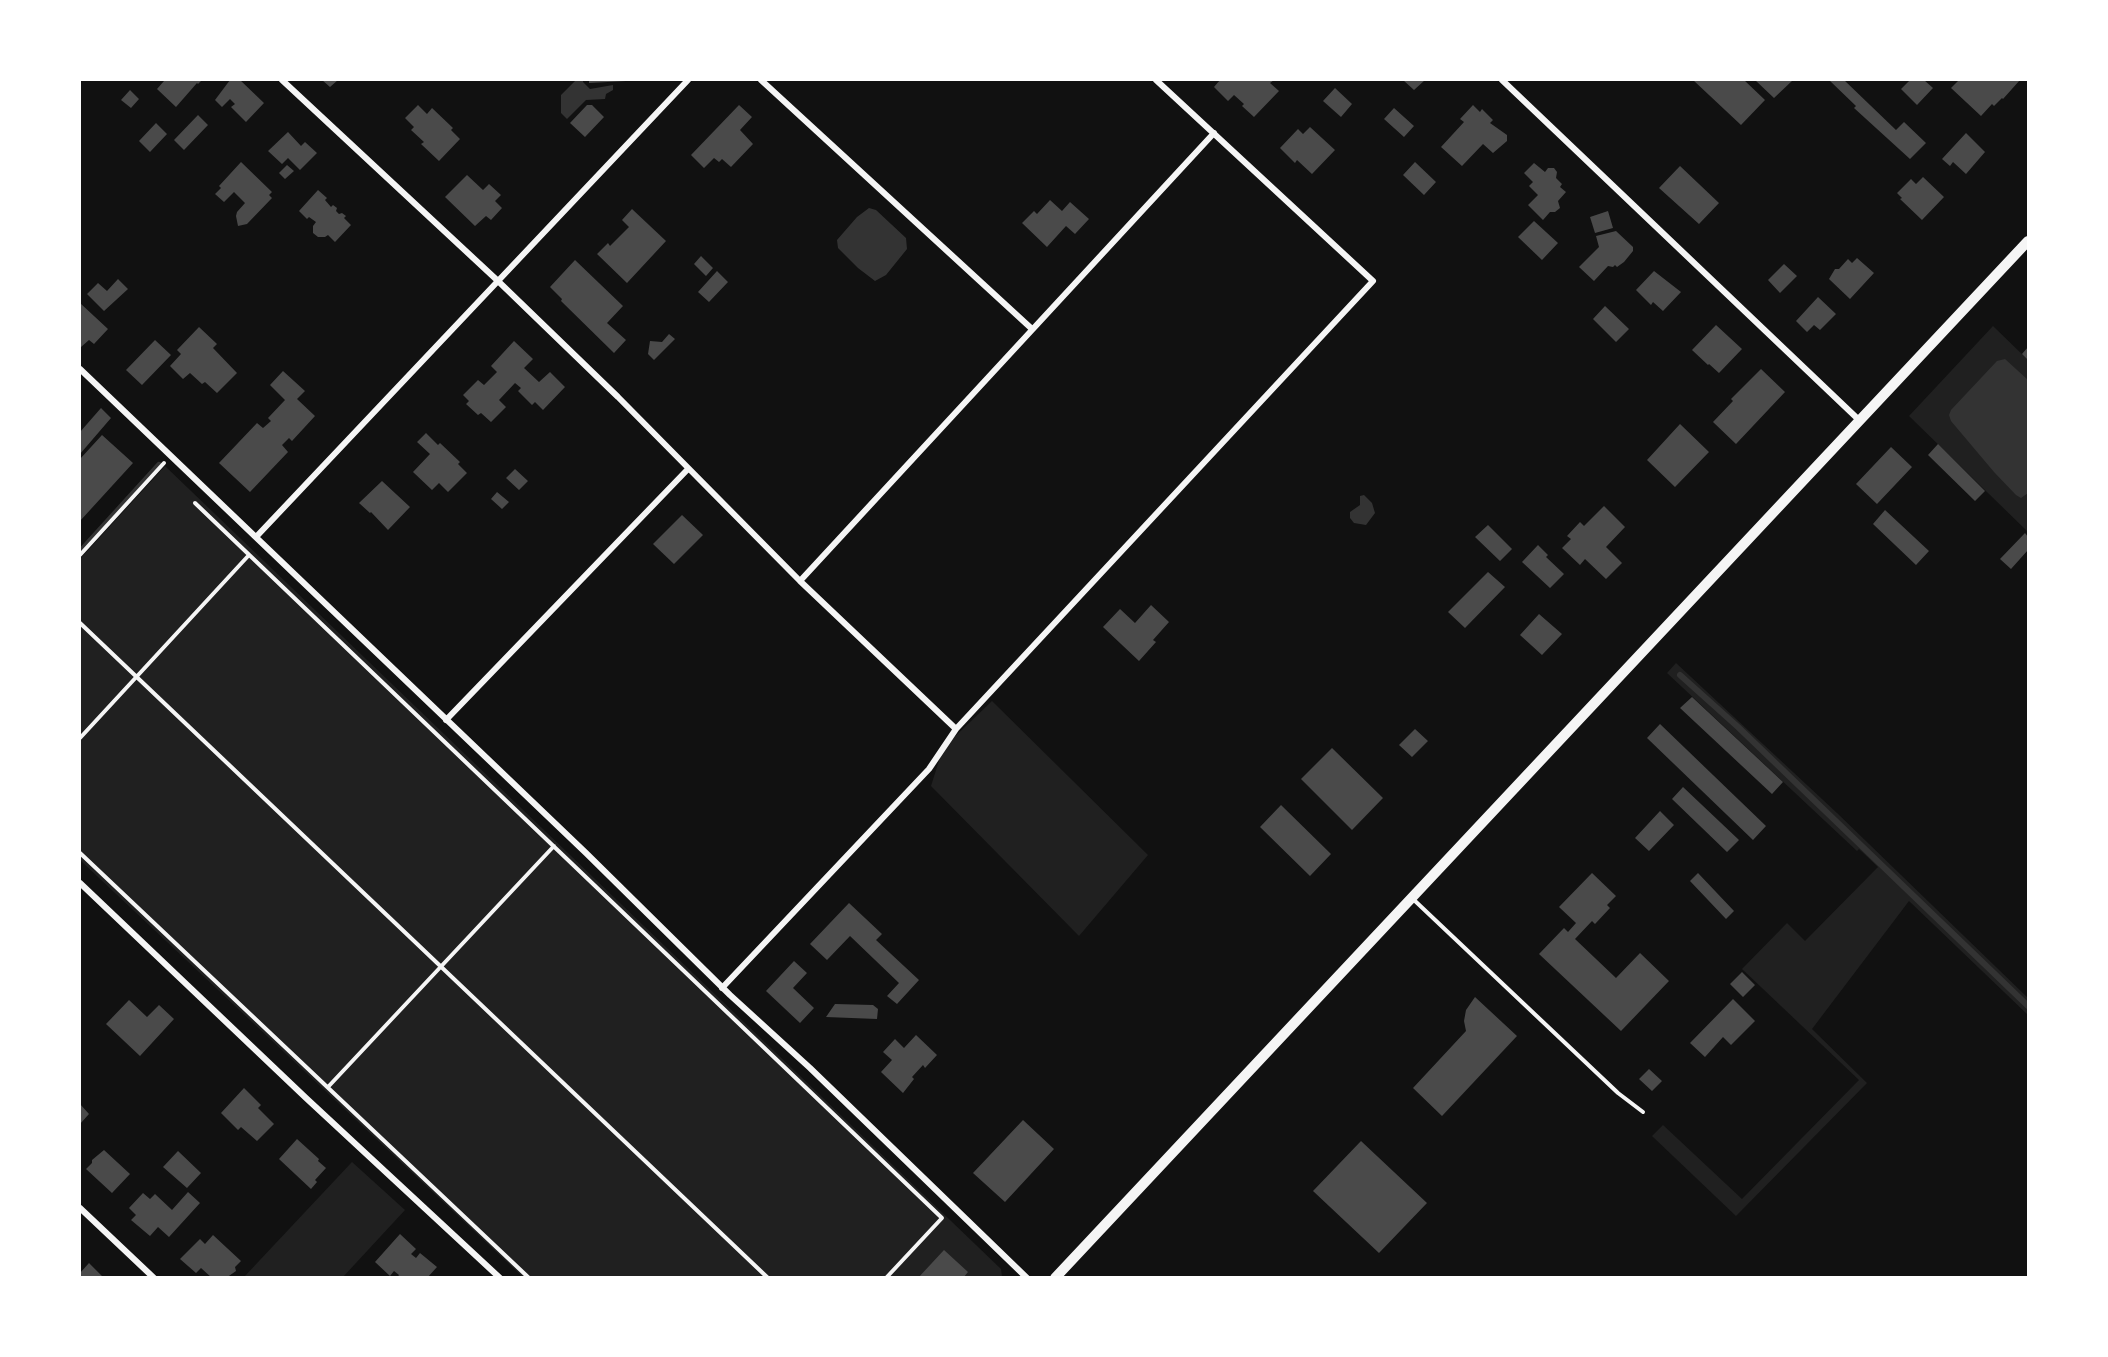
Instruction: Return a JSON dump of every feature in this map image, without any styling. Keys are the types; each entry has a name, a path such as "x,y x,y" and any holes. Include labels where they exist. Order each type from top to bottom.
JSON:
{"main road":[{"path":"1055,1278 2028,241"}],"street":[{"path":"282,80 498,281 618,397 800,581 956,729"},
{"path":"256,537 688,80"},
{"path":"761,80 1032,329"},
{"path":"722,988 929,769 956,729 1372,281 1156,80"},
{"path":"1502,80 1859,420"},
{"path":"800,581 1214,133"},
{"path":"80,369 722,988 818,1076 1027,1278"},
{"path":"446,720 688,469"},
{"path":"80,883 500,1278"},
{"path":"80,1208 154,1277"}],"lane":[{"path":"1411,898 1618,1093 1643,1112"}],"path":[{"path":"80,555 171,456"},
{"path":"195,503 942,1218 886,1278"},
{"path":"80,738 249,555"},
{"path":"80,623 768,1278"},
{"path":"328,1087 554,846"},
{"path":"80,853 529,1278"}],"shaded area":[{"path":"576,80 583,80 590,89 613,85 613,90 606,94 605,99 586,100 567,119 561,113 561,95"},
{"path":"869,208 876,210 906,238 907,249 886,275 875,281 838,248 837,240 857,217"},
{"path":"1993,326 2028,360 2028,532 1909,416"},
{"path":"2005,359 2028,380 2028,493 2021,498 1994,472 1951,421 1949,415 1951,410 1997,361"},
{"path":"165,466 1001,1269 1002,1277 523,1277 80,860 80,559"},
{"path":"1364,495 1372,503 1375,513 1366,525 1354,523 1350,518 1350,512 1360,505 1360,496"},
{"path":"1676,663 1837,813 2028,998 2028,1015 1909,901 1812,1029 1867,1083 1736,1216 1652,1136 1663,1125 1742,1199 1859,1080 1742,969 1787,923 1805,941 1878,867 1859,849 1857,851 1667,673"},
{"path":"992,701 1148,855 1079,936 931,786 943,748"},
{"path":"352,1162 405,1210 343,1277 244,1277"}],"building":[{"path":"163,80 202,80 176,107 157,89"},
{"path":"230,80 240,80 264,103 246,122 231,107 235,104 230,99 222,107 215,100"},
{"path":"322,80 338,80 330,87"},
{"path":"589,80 626,80 626,81 589,83"},
{"path":"1220,80 1274,80 1270,83 1279,91 1254,117 1234,95 1228,101 1214,87"},
{"path":"1403,80 1425,80 1414,90"},
{"path":"1693,80 1744,80 1765,100 1741,125"},
{"path":"1755,80 1793,80 1774,98"},
{"path":"1829,80 1844,80 1896,130 1904,122 1926,143 1910,159 1854,108 1856,106"},
{"path":"1910,80 1924,80 1933,88 1917,105 1901,89"},
{"path":"1959,80 2020,80 2003,99 1994,106 1992,104 1981,116 1951,88"},
{"path":"1335,88 1352,104 1341,117 1323,101"},
{"path":"130,90 139,99 131,108 121,100"},
{"path":"418,105 427,114 432,108 453,128 451,130 460,139 439,161 421,144 424,142 411,130 414,127 405,118"},
{"path":"587,105 592,105 604,117 585,137 570,123"},
{"path":"739,105 752,117 740,130 753,144 731,167 722,159 719,162 714,158 704,168 691,155"},
{"path":"1473,105 1480,112 1482,109 1493,120 1490,123 1507,135 1507,141 1493,153 1483,144 1462,166 1441,147 1464,122 1460,119"},
{"path":"1394,108 1414,126 1404,137 1384,119"},
{"path":"198,115 208,125 184,150 174,140"},
{"path":"156,123 167,134 150,152 139,141"},
{"path":"1310,127 1335,150 1312,174 1297,160 1295,163 1280,148 1298,129 1303,134"},
{"path":"288,132 301,146 305,142 317,153 300,170 288,158 282,164 268,151"},
{"path":"1966,133 1985,152 1966,174 1953,162 1950,166 1942,159"},
{"path":"241,162 272,192 269,195 272,198 247,224 238,226 237,212 245,203 234,192 224,202 215,194 221,188 219,186"},
{"path":"1415,162 1436,182 1424,195 1403,175"},
{"path":"1534,163 1545,172 1548,168 1554,168 1557,172 1556,178 1562,184 1560,187 1566,192 1558,201 1560,208 1555,212 1550,212 1543,220 1528,205 1538,195 1529,186 1533,182 1524,173"},
{"path":"287,165 294,171 285,179 279,173"},
{"path":"1680,166 1719,203 1699,224 1659,188"},
{"path":"467,175 483,190 489,184 501,195 495,201 502,208 491,220 486,216 475,226 445,197"},
{"path":"1923,177 1944,197 1922,220 1900,199 1902,198 1897,193 1911,179 1916,184"},
{"path":"318,190 327,198 325,200 331,207 333,205 339,214 346,216 344,218 351,225 335,242 328,235 318,237 313,233 313,226 316,222 309,217 307,219 299,211"},
{"path":"1050,200 1062,211 1070,202 1089,219 1075,234 1066,226 1047,247 1022,223 1034,211 1037,214"},
{"path":"632,209 666,241 627,283 597,254 608,243 610,246 629,227 622,220"},
{"path":"1608,211 1613,228 1595,233 1590,217"},
{"path":"1534,221 1558,243 1542,260 1518,237"},
{"path":"1616,231 1633,247 1633,251 1617,267 1608,266 1594,281 1579,267 1599,247 1596,236"},
{"path":"701,256 713,268 706,276 694,264"},
{"path":"1857,258 1874,273 1850,299 1829,279 1835,269 1839,269 1848,259 1852,263"},
{"path":"575,260 623,306 607,323 626,340 614,353 561,301 562,299 550,287"},
{"path":"1784,264 1797,276 1780,293 1768,280"},
{"path":"717,271 728,282 709,302 698,292"},
{"path":"1654,271 1681,292 1663,311 1653,302 1651,305 1636,290"},
{"path":"118,279 128,289 104,311 87,294 98,283 107,291"},
{"path":"1818,297 1836,314 1820,330 1814,325 1807,332 1796,321"},
{"path":"80,303 108,329 94,344 89,340 81,347"},
{"path":"1605,306 1629,329 1616,342 1593,319"},
{"path":"1716,325 1742,349 1719,373 1692,350"},
{"path":"199,327 217,344 213,348 237,373 217,393 190,373 183,379 170,366 181,354 177,350"},
{"path":"669,334 675,339 654,360 648,354 650,341 662,342"},
{"path":"155,340 171,355 142,385 126,370"},
{"path":"514,341 533,359 524,368 539,382 550,372 565,387 543,410 535,402 532,405 518,391 521,388 515,383 499,400 506,407 491,422 481,413 478,415 466,404 469,401 463,395 478,380 484,385 497,372 491,366"},
{"path":"2028,347 2028,360 2022,354"},
{"path":"1761,369 1785,392 1736,444 1713,422 1733,401 1731,399"},
{"path":"283,371 305,391 297,399 315,416 292,441 289,438 282,445 288,452 250,492 219,463 257,423 263,428 271,421 268,418 285,400 270,385"},
{"path":"101,408 111,418 80,454 80,432"},
{"path":"1680,424 1709,452 1675,487 1647,460"},
{"path":"426,433 460,462 458,464 467,473 448,492 439,483 432,490 413,472 430,454 417,442"},
{"path":"102,435 133,463 80,521 80,459"},
{"path":"1938,444 1985,491 1975,501 1928,455"},
{"path":"1891,447 1912,467 1877,504 1856,484"},
{"path":"515,469 528,481 519,490 506,478"},
{"path":"382,481 410,507 388,530 359,503"},
{"path":"497,492 509,502 502,509 491,499"},
{"path":"1604,506 1625,527 1606,547 1622,563 1606,579 1585,559 1580,565 1562,548 1571,539 1567,536 1580,522 1584,526"},
{"path":"1885,510 1929,551 1916,565 1873,524"},
{"path":"682,515 703,535 674,564 653,544"},
{"path":"1488,525 1512,549 1500,561 1475,537"},
{"path":"2025,533 2028,537 2028,550 2011,569 2000,559"},
{"path":"1538,545 1548,555 1546,557 1564,574 1550,588 1522,562"},
{"path":"1488,572 1505,587 1465,628 1448,612"},
{"path":"1151,605 1169,622 1153,640 1156,642 1139,661 1103,627 1120,609 1135,623"},
{"path":"1539,614 1562,634 1542,655 1520,635"},
{"path":"1692,697 1783,782 1772,794 1680,708"},
{"path":"1660,724 1766,826 1753,840 1647,738"},
{"path":"1415,729 1428,741 1412,757 1399,745"},
{"path":"1332,748 1383,798 1352,830 1301,779"},
{"path":"1683,787 1739,840 1727,852 1672,799"},
{"path":"1281,805 1331,854 1310,876 1260,827"},
{"path":"1660,811 1674,825 1649,851 1635,838"},
{"path":"1592,873 1616,896 1607,905 1610,908 1595,924 1592,921 1575,939 1616,978 1640,953 1669,981 1621,1031 1539,954 1564,928 1568,932 1576,923 1559,907"},
{"path":"1698,873 1734,911 1726,919 1690,881"},
{"path":"849,903 882,934 876,940 919,980 897,1004 887,996 899,983 850,936 827,960 810,944"},
{"path":"794,961 807,973 793,988 814,1008 800,1023 766,991"},
{"path":"1742,972 1755,985 1743,997 1730,984"},
{"path":"1475,997 1517,1036 1442,1116 1413,1088 1466,1031 1464,1021 1466,1010"},
{"path":"1733,999 1755,1021 1731,1045 1723,1037 1705,1057 1690,1043"},
{"path":"129,1000 147,1017 159,1005 174,1019 140,1056 106,1024"},
{"path":"835,1004 873,1005 878,1009 877,1019 826,1017"},
{"path":"916,1035 937,1055 925,1068 923,1065 912,1077 914,1079 903,1093 881,1072 892,1060 883,1052 895,1039 904,1048"},
{"path":"1649,1069 1662,1081 1652,1091 1639,1079"},
{"path":"244,1088 261,1105 258,1108 274,1124 257,1141 241,1127 238,1130 221,1113"},
{"path":"80,1104 89,1114 80,1124"},
{"path":"1023,1120 1054,1149 1005,1202 973,1173"},
{"path":"297,1139 326,1168 315,1180 317,1182 311,1189 279,1159"},
{"path":"1361,1141 1427,1203 1379,1253 1313,1191"},
{"path":"104,1150 130,1174 112,1193 86,1169 92,1160"},
{"path":"178,1151 201,1173 187,1188 163,1167"},
{"path":"188,1192 200,1203 169,1237 158,1227 150,1236 131,1220 136,1215 129,1208 143,1193 150,1199 155,1194 172,1210"},
{"path":"400,1234 416,1249 411,1254 416,1258 420,1253 437,1267 427,1278 397,1278 399,1275 394,1271 390,1276 375,1262"},
{"path":"213,1235 241,1261 235,1267 236,1271 226,1278 212,1278 201,1268 196,1273 180,1259 200,1239 205,1244"},
{"path":"944,1250 968,1272 963,1278 918,1278"},
{"path":"89,1263 104,1278 80,1278 80,1273"}],"waterway":[{"path":"80,552 159,465"},
{"path":"1680,675 1738,727 2028,1006"}]}
